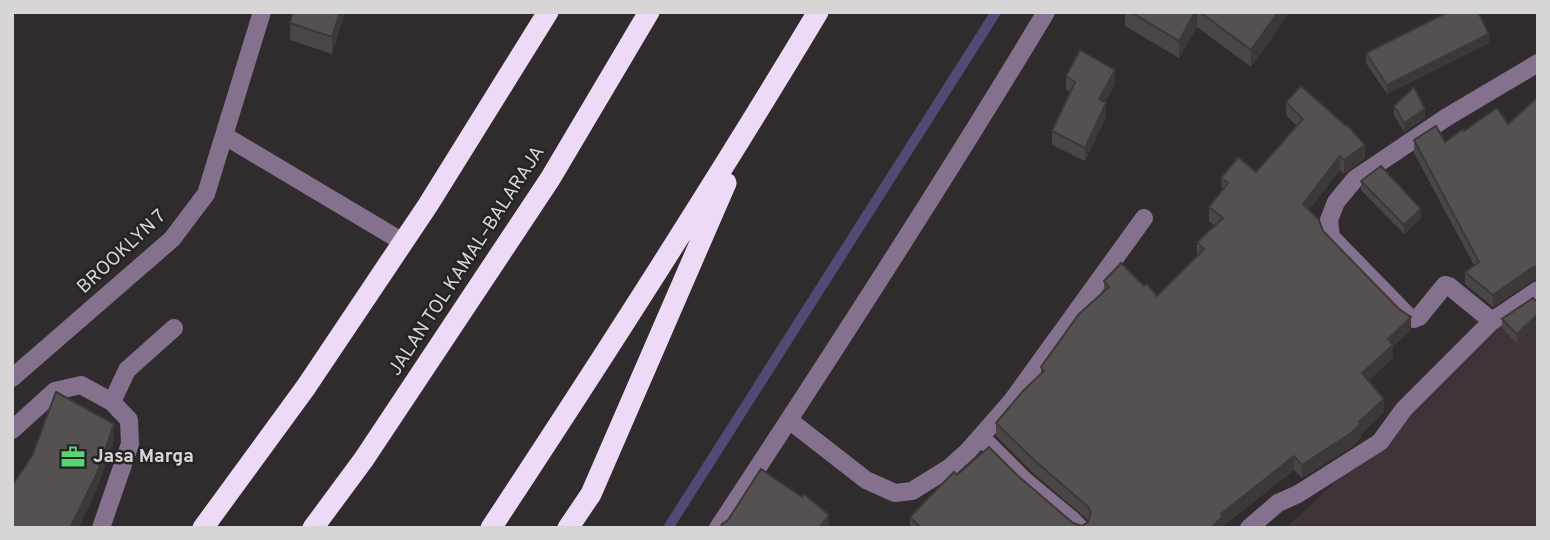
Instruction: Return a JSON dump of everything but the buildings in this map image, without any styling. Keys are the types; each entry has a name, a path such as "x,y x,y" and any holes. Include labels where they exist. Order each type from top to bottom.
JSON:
{"highway":[{"path":"203,528 306,387 428,205 548,12"},
{"name":"JALAN TOL KAMAL–BALARAJA","path":"313,528 364,458 550,179 649,12"},
{"path":"491,528 619,333 818,12"},
{"path":"568,528 591,494 753,120"}],"street":[{"name":"BROOKLYN 7","path":"12,378 172,239 206,194 262,12"},
{"path":"718,528 971,137 1046,12"},
{"path":"1492,321 1445,285 1419,317 1414,319 1406,315 1331,237 1329,219 1336,202 1355,179 1447,117 1538,63"},
{"path":"225,136 403,242"},
{"path":"789,421 866,480 895,493 912,491 948,468 968,451 1011,402 1144,218"},
{"path":"1248,528 1278,503 1298,494 1380,442 1404,409 1492,321 1538,290"},
{"path":"112,402 127,370 174,328"},
{"path":"13,426 55,391 81,385 112,402 129,420 130,444 101,528"},
{"path":"981,437 1025,481 1080,528"}],"shaded area":[{"path":"1538,290 1538,528 1286,528"}],"waterway":[{"path":"668,528 996,12"}],"place":[{"name":"Jasa Marga","path":"73,457"}]}
